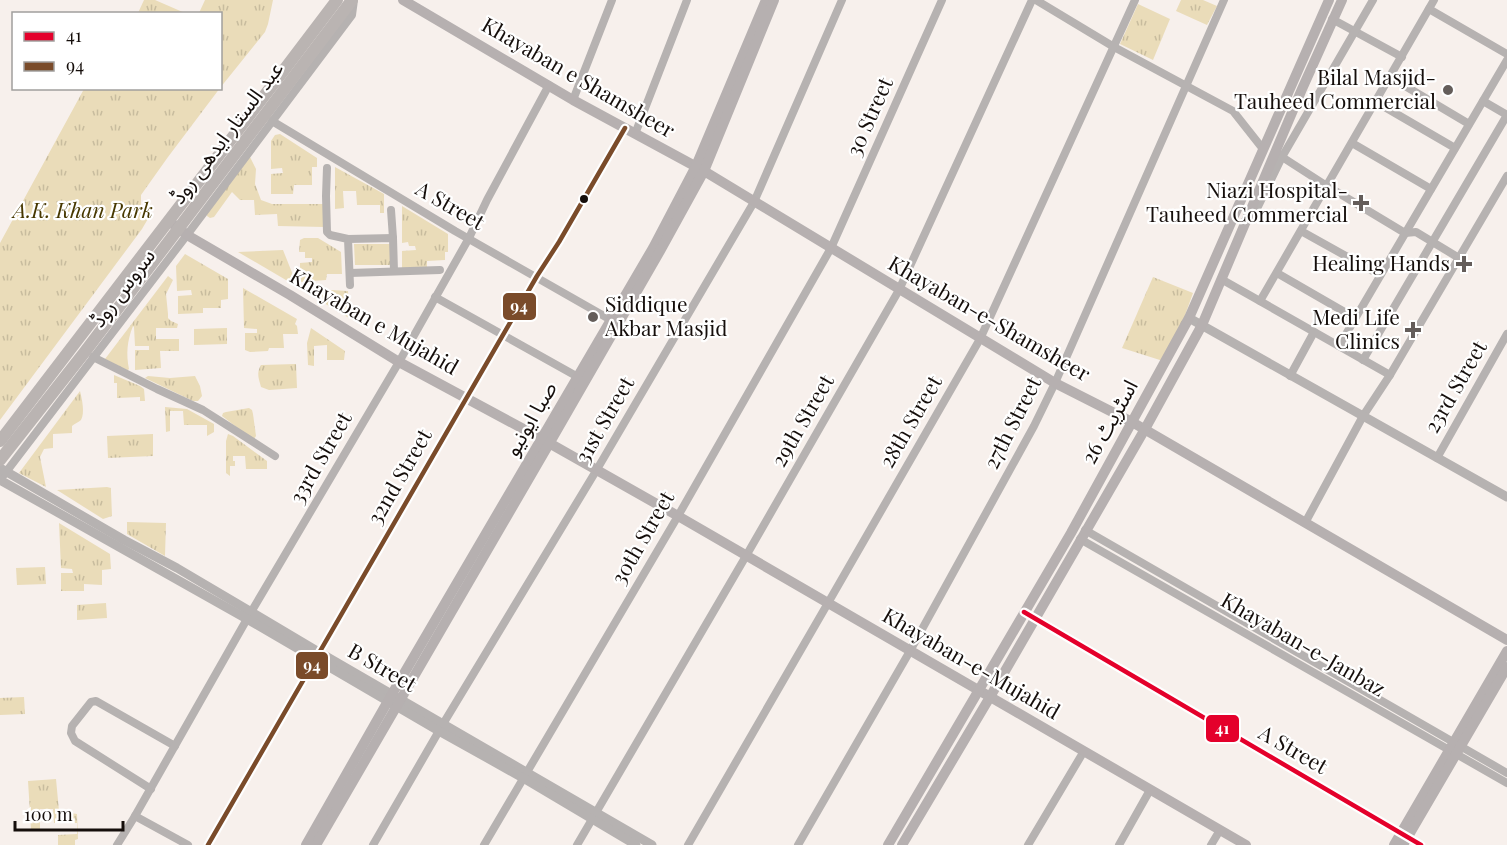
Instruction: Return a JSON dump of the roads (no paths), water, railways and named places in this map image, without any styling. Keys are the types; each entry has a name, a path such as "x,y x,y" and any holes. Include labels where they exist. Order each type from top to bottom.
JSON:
{"main road":[{"name":"عبد الستار ایدھی روڈ","path":"1,472 178,228 337,0"},
{"name":"عبد الستار ایدھی روڈ","path":"0,441 178,228 353,0"},
{"name":"Khayaban e Shamsheer","path":"403,0 573,99 700,169"},
{"name":"صبا ایونیو","path":"546,442 578,377 700,169 766,0"},
{"name":"صبا ایونیو","path":"316,842 394,700 660,252 700,169 774,0"},
{"name":"اسٹریٹ 26","path":"888,845 1071,533 1189,318 1329,0"},
{"name":"اسٹریٹ 26","path":"902,845 1145,429 1202,325 1278,155 1341,0"},
{"name":"Khayaban-e-Shamsheer","path":"700,169 1055,383 1145,429 1507,640"},
{"name":"Khayaban e Mujahid","path":"178,228 399,362 678,516"},
{"name":"Khayaban-e-Mujahid","path":"678,516 1246,845"},
{"path":"1394,845 1404,839 1507,651"},
{"path":"1455,748 1507,667"}],"street":[{"name":"سروس روڈ","path":"1,472 93,357 178,228 272,121 352,15 353,0"},
{"path":"573,99 612,0"},
{"name":"32nd Street","path":"208,845 537,276 630,131 687,0"},
{"name":"31st Street","path":"373,845 754,202 842,0"},
{"name":"30 Street","path":"831,248 942,0"},
{"path":"1034,0 1114,47 1233,111 1263,149"},
{"name":"29th Street","path":"577,845 899,290 1034,0"},
{"name":"28th Street","path":"688,845 980,339 1135,0"},
{"name":"27th Street","path":"798,845 910,651 1034,426 1224,0"},
{"path":"1373,0 1278,155 1406,233 1416,232 1459,258"},
{"path":"1260,301 1434,0"},
{"path":"1429,9 1507,54"},
{"path":"1332,20 1402,57"},
{"path":"1339,346 1507,60"},
{"path":"1390,77 1469,124"},
{"name":"33rd Street","path":"117,845 399,362 469,238 549,85"},
{"path":"1363,360 1507,115 1483,101"},
{"path":"1376,102 1455,148"},
{"name":"A Street","path":"272,121 611,320"},
{"path":"1352,143 1431,189"},
{"path":"327,168 327,232 348,240 393,238"},
{"path":"1305,523 1362,416 1390,375 1507,176"},
{"path":"391,210 394,271"},
{"path":"1301,231 1380,275"},
{"path":"348,240 350,285"},
{"name":"30th Street","path":"484,845 678,516 831,248"},
{"path":"350,273 440,270"},
{"path":"1277,273 1355,318"},
{"path":"1222,280 1390,375"},
{"path":"435,297 578,377"},
{"path":"1189,318 1506,495"},
{"path":"1290,376 1314,332"},
{"name":"23rd Street","path":"1437,458 1507,334"},
{"path":"93,357 203,410 275,456"},
{"name":"B Street","path":"1,472 525,775 594,816 636,845"},
{"name":"Khayaban-e-Janbaz","path":"1083,535 1455,748 1507,773"},
{"name":"A Street","path":"1024,612 1404,839 1420,845"},
{"path":"151,789 75,741 71,733 72,726 91,702 96,701 175,746"},
{"name":"Khayaban-e-Janbaz","path":"1455,748 1507,783"},
{"path":"1028,845 1084,751"},
{"path":"1119,845 1150,789"},
{"path":"135,816 188,845"},
{"name":"B Street","path":"594,816 652,845"},
{"path":"1211,845 1220,830"}],"place":[{"name":"Bilal Masjid- Tauheed Commercial","path":"1448,90"},
{"name":"Niazi Hospital- Tauheed Commercial","path":"1361,203"},
{"name":"Healing Hands","path":"1464,264"},
{"name":"Siddique Akbar Masjid","path":"593,317"},
{"name":"Medi Life Clinics","path":"1413,330"}],"park label":[{"name":"A.K. Khan Park","path":"83,211"}]}
